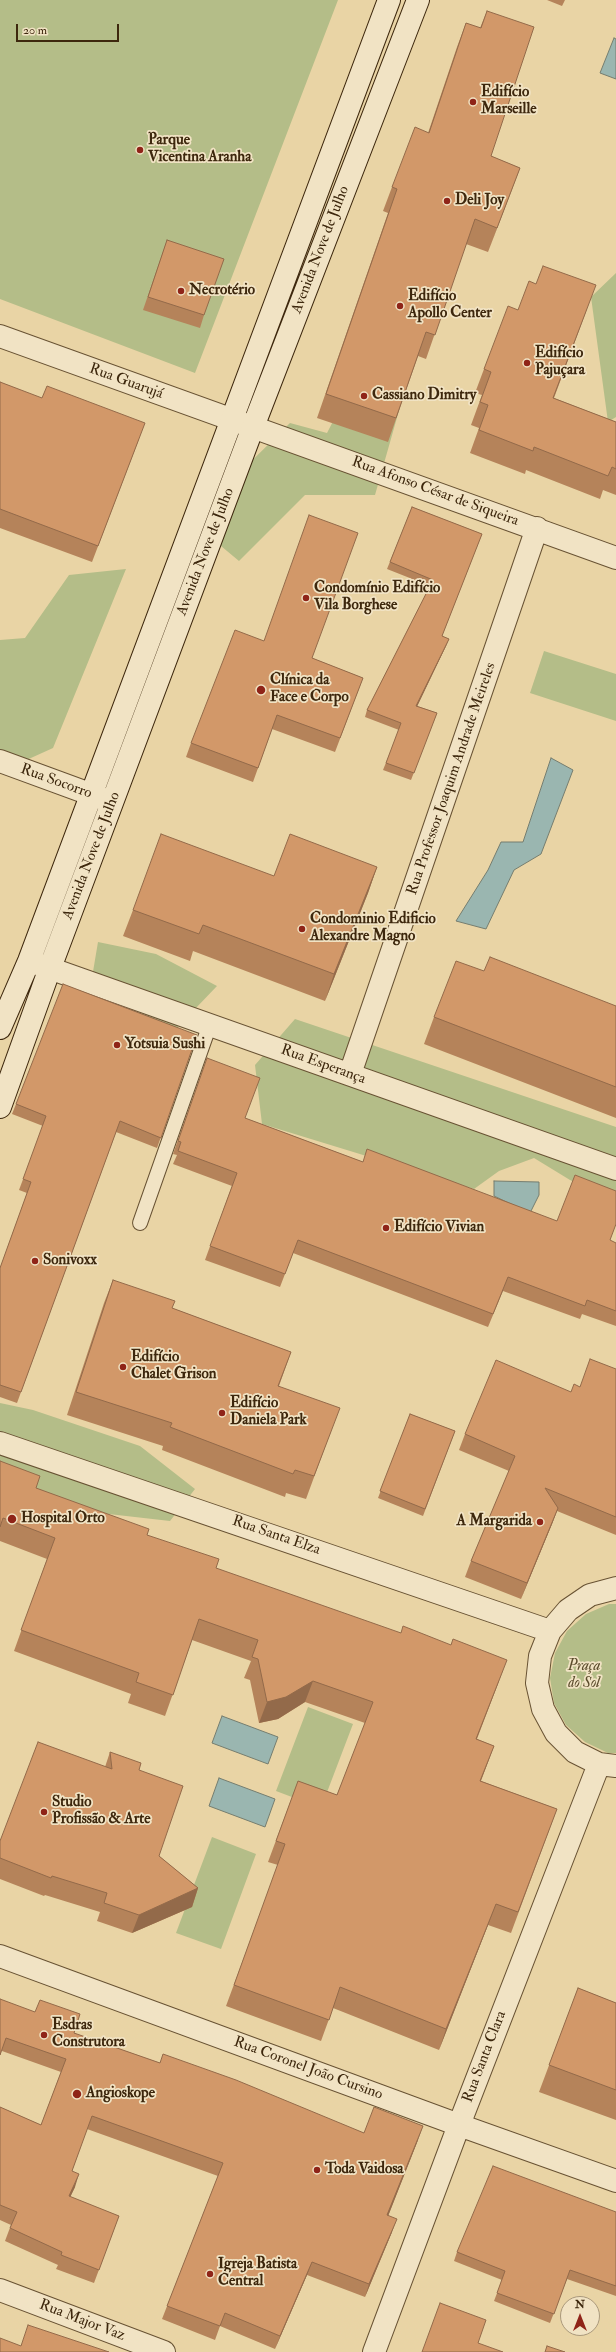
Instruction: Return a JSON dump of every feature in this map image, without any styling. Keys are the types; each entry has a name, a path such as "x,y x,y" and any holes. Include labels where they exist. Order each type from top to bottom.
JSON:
{"street":[{"name":"Avenida Nove de Julho","path":"0,1028 29,961 389,0"},
{"name":"Avenida Nove de Julho","path":"0,1107 50,968 253,427 418,0"},
{"name":"Rua Guarujá","path":"0,336 253,427"},
{"name":"Rua Afonso César de Siqueira","path":"253,427 537,528 616,558"},
{"name":"Rua Professor Joaquim Andrade Meireles","path":"350,1074 537,528"},
{"name":"Rua Socorro","path":"0,761 112,802"},
{"name":"Rua Esperança","path":"29,961 616,1169"},
{"name":"Rua Santa Elza","path":"0,1443 550,1631"},
{"path":"608,1765 575,1752 556,1733 543,1709 538,1676 540,1656 550,1631 568,1610 590,1595 616,1588"},
{"name":"Rua Santa Clara","path":"374,2352 458,2125 608,1765"},
{"name":"Rua Coronel João Cursino","path":"0,1956 458,2125 616,2181"},
{"name":"Rua Major Vaz","path":"0,2290 164,2352"}],"lane":[{"path":"140,1223 210,1024"}],"green space":[{"name":"Parque Vicentina Aranha","path":"0,0 338,0 195,373 0,299"},
{"path":"616,273 616,417 608,422 591,297"},
{"path":"347,394 400,407 375,495 305,495 239,561 191,521 290,423 327,433"},
{"path":"126,569 53,748 0,772 0,640 25,638 69,575"},
{"path":"544,651 616,674 616,721 530,693"},
{"path":"98,942 156,954 217,986 173,1032 81,1043"},
{"path":"295,1019 616,1127 616,1201 570,1180 534,1158 499,1171 474,1189 262,1124 255,1065"},
{"path":"0,1403 33,1410 140,1446 195,1489 170,1521 91,1512 0,1477"},
{"name":"Praça do Sol","path":"609,1604 616,1604 616,1753 608,1753 585,1742 566,1725 554,1703 550,1678 555,1653 567,1631 586,1614"},
{"path":"308,1707 353,1724 321,1808 276,1791"},
{"path":"212,1837 256,1854 221,1949 176,1933"}],"water":[{"path":"614,38 616,39 616,79 600,73"},
{"path":"551,758 573,770 541,854 514,870 486,929 456,921 488,870 501,842 523,842"},
{"path":"494,1181 539,1182 539,1195 530,1213 494,1196"},
{"path":"222,1716 278,1737 268,1764 212,1743"},
{"path":"219,1778 275,1799 265,1827 209,1806"}],"building":[{"path":"487,11 534,27 491,156 520,168 497,228 475,219 435,335 426,332 396,418 326,394 397,189 392,187 415,127 429,133 466,23 481,28"},
{"name":"Necrotério","path":"167,240 224,259 204,315 148,297"},
{"name":"Edifício Pajuçara","path":"543,266 596,285 553,398 616,422 616,469 612,467 608,476 534,447 533,451 479,430 488,405 480,402 491,372 484,369 508,306 518,310 529,281 536,284"},
{"path":"0,382 42,398 47,386 145,423 98,546 0,509"},
{"path":"412,507 482,534 442,636 449,639 416,706 437,713 414,773 386,763 401,723 367,710 433,580 390,562"},
{"path":"309,515 358,533 312,658 363,678 340,738 277,715 258,768 191,743 235,630 264,641"},
{"path":"161,834 274,876 290,834 377,867 334,974 203,925 199,934 133,910"},
{"path":"490,957 616,1006 616,1087 434,1017 456,961 484,971"},
{"path":"63,984 197,1035 161,1138 120,1121 21,1392 0,1385 0,1268 31,1182 23,1179 46,1116 16,1104"},
{"path":"207,1058 260,1078 245,1118 363,1162 367,1149 557,1221 575,1175 616,1191 616,1224 610,1240 616,1243 616,1311 587,1300 585,1306 508,1277 493,1314 298,1240 285,1274 210,1246 237,1173 178,1151 181,1142 178,1141"},
{"path":"113,1280 175,1301 172,1308 291,1352 278,1386 340,1408 314,1476 295,1470 293,1474 170,1427 172,1423 76,1392"},
{"path":"590,1359 616,1369 616,1517 545,1488 558,1508 527,1583 471,1561 515,1456 465,1434 496,1360 571,1392 574,1384 580,1387"},
{"path":"410,1414 455,1431 425,1509 380,1491"},
{"path":"0,1461 40,1476 36,1488 149,1529 147,1535 219,1559 216,1568 401,1633 403,1626 451,1645 453,1639 507,1660 476,1739 494,1746 480,1781 557,1809 518,1912 496,1904 446,2029 340,1987 329,2020 234,1985 285,1844 276,1841 298,1781 337,1795 373,1702 313,1681 286,1697 267,1702 258,1659 252,1657 258,1640 199,1619 173,1695 136,1682 139,1673 21,1630 55,1538 3,1518 0,1527"},
{"path":"38,1742 112,1769 110,1752 141,1763 139,1770 183,1786 159,1856 198,1888 139,1915 104,1903 107,1893 52,1876 51,1878 0,1858 0,1841"},
{"path":"578,1988 616,2003 616,2090 549,2065"},
{"path":"0,1999 35,2012 40,2000 80,2014 74,2033 160,2063 163,2054 236,2080 364,2133 374,2107 423,2126 387,2215 397,2219 369,2284 312,2262 280,2336 225,2313 220,2326 167,2306 223,2163 92,2116 72,2171 79,2174 69,2196 119,2216 99,2270 61,2255 62,2252 10,2228 17,2212 0,2205 0,2107 41,2125 66,2059 6,2038 0,2055"},
{"path":"493,2166 616,2212 616,2286 570,2270 554,2314 497,2293 505,2271 457,2252"},
{"path":"440,2303 486,2320 478,2343 503,2352 422,2352"},
{"path":"28,2325 109,2352 0,2352 0,2338 21,2346"},
{"path":"547,2346 565,2352 545,2352"}],"place":[{"name":"Edifício Marseille","path":"473,102"},
{"name":"Parque Vicentina Aranha","path":"140,150"},
{"name":"Deli Joy","path":"447,201"},
{"name":"Necrotério","path":"181,291"},
{"name":"Edifício Apollo Center","path":"400,306"},
{"name":"Edifício Pajuçara","path":"527,363"},
{"name":"Cassiano Dimitry","path":"364,396"},
{"name":"Condomínio Edifício Vila Borghese","path":"306,598"},
{"name":"Clínica da Face e Corpo","path":"261,690"},
{"name":"Condominio Edificio Alexandre Magno","path":"302,929"},
{"name":"Yotsuia Sushi","path":"117,1045"},
{"name":"Edifício Vivian","path":"386,1228"},
{"name":"Sonivoxx","path":"35,1261"},
{"name":"Edifício Chalet Grison","path":"123,1367"},
{"name":"Edifício Daniela Park","path":"222,1413"},
{"name":"Hospital Orto","path":"12,1519"},
{"name":"A Margarida","path":"540,1522"},
{"name":"Studio Profissão & Arte","path":"44,1812"},
{"name":"Esdras Construtora","path":"44,2035"},
{"name":"Angioskope","path":"77,2094"},
{"name":"Toda Vaidosa","path":"317,2170"},
{"name":"Igreja Batista Central","path":"210,2274"}]}
